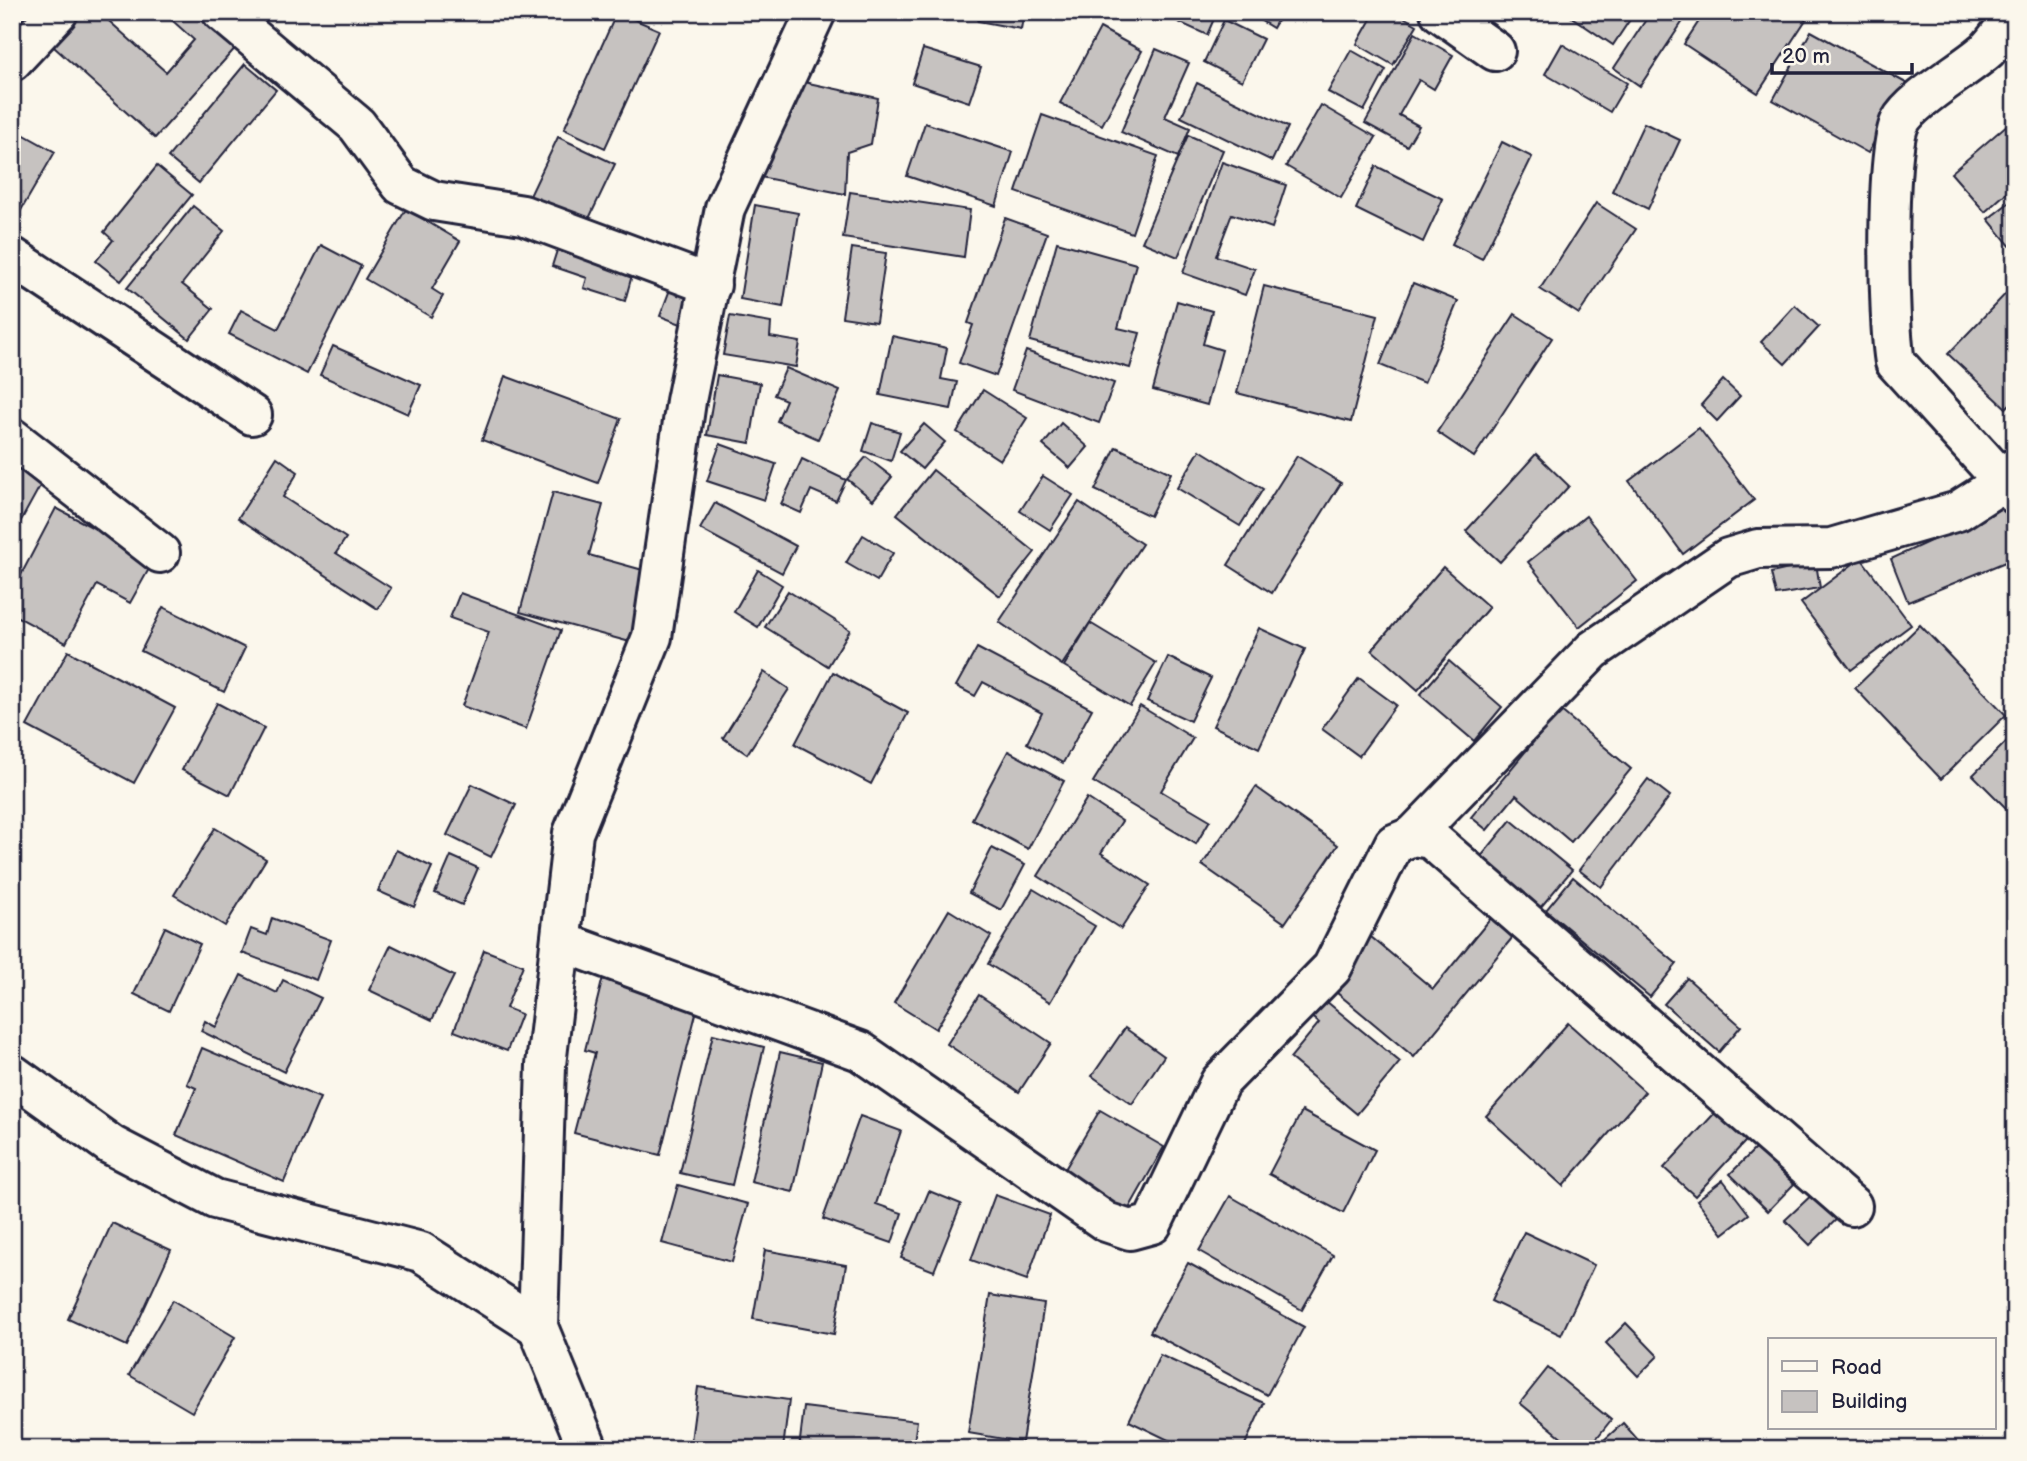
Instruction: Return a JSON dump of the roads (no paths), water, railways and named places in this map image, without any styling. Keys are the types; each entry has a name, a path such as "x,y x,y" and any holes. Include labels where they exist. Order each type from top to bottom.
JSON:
{"street":[{"path":"12,61 58,12"},
{"path":"222,12 358,125 401,185 434,201 523,215 712,285"},
{"path":"588,1449 538,1327 546,1065 573,834 652,637 686,401 712,285 725,208 816,12"},
{"path":"1440,12 1496,51"},
{"path":"562,942 860,1051 1106,1222 1130,1230 1152,1224 1220,1082 1332,968 1394,844 1413,836 1593,650 1728,558 1758,549 1831,548 1958,511 2011,481 1895,362 1889,333 1893,160 1900,122 1913,108 1988,49 2007,25 2002,12"},
{"path":"12,257 252,415"},
{"path":"12,438 160,553"},
{"path":"1413,836 1431,839 1852,1206"},
{"path":"12,1074 111,1145 215,1199 421,1252 538,1327"}]}
